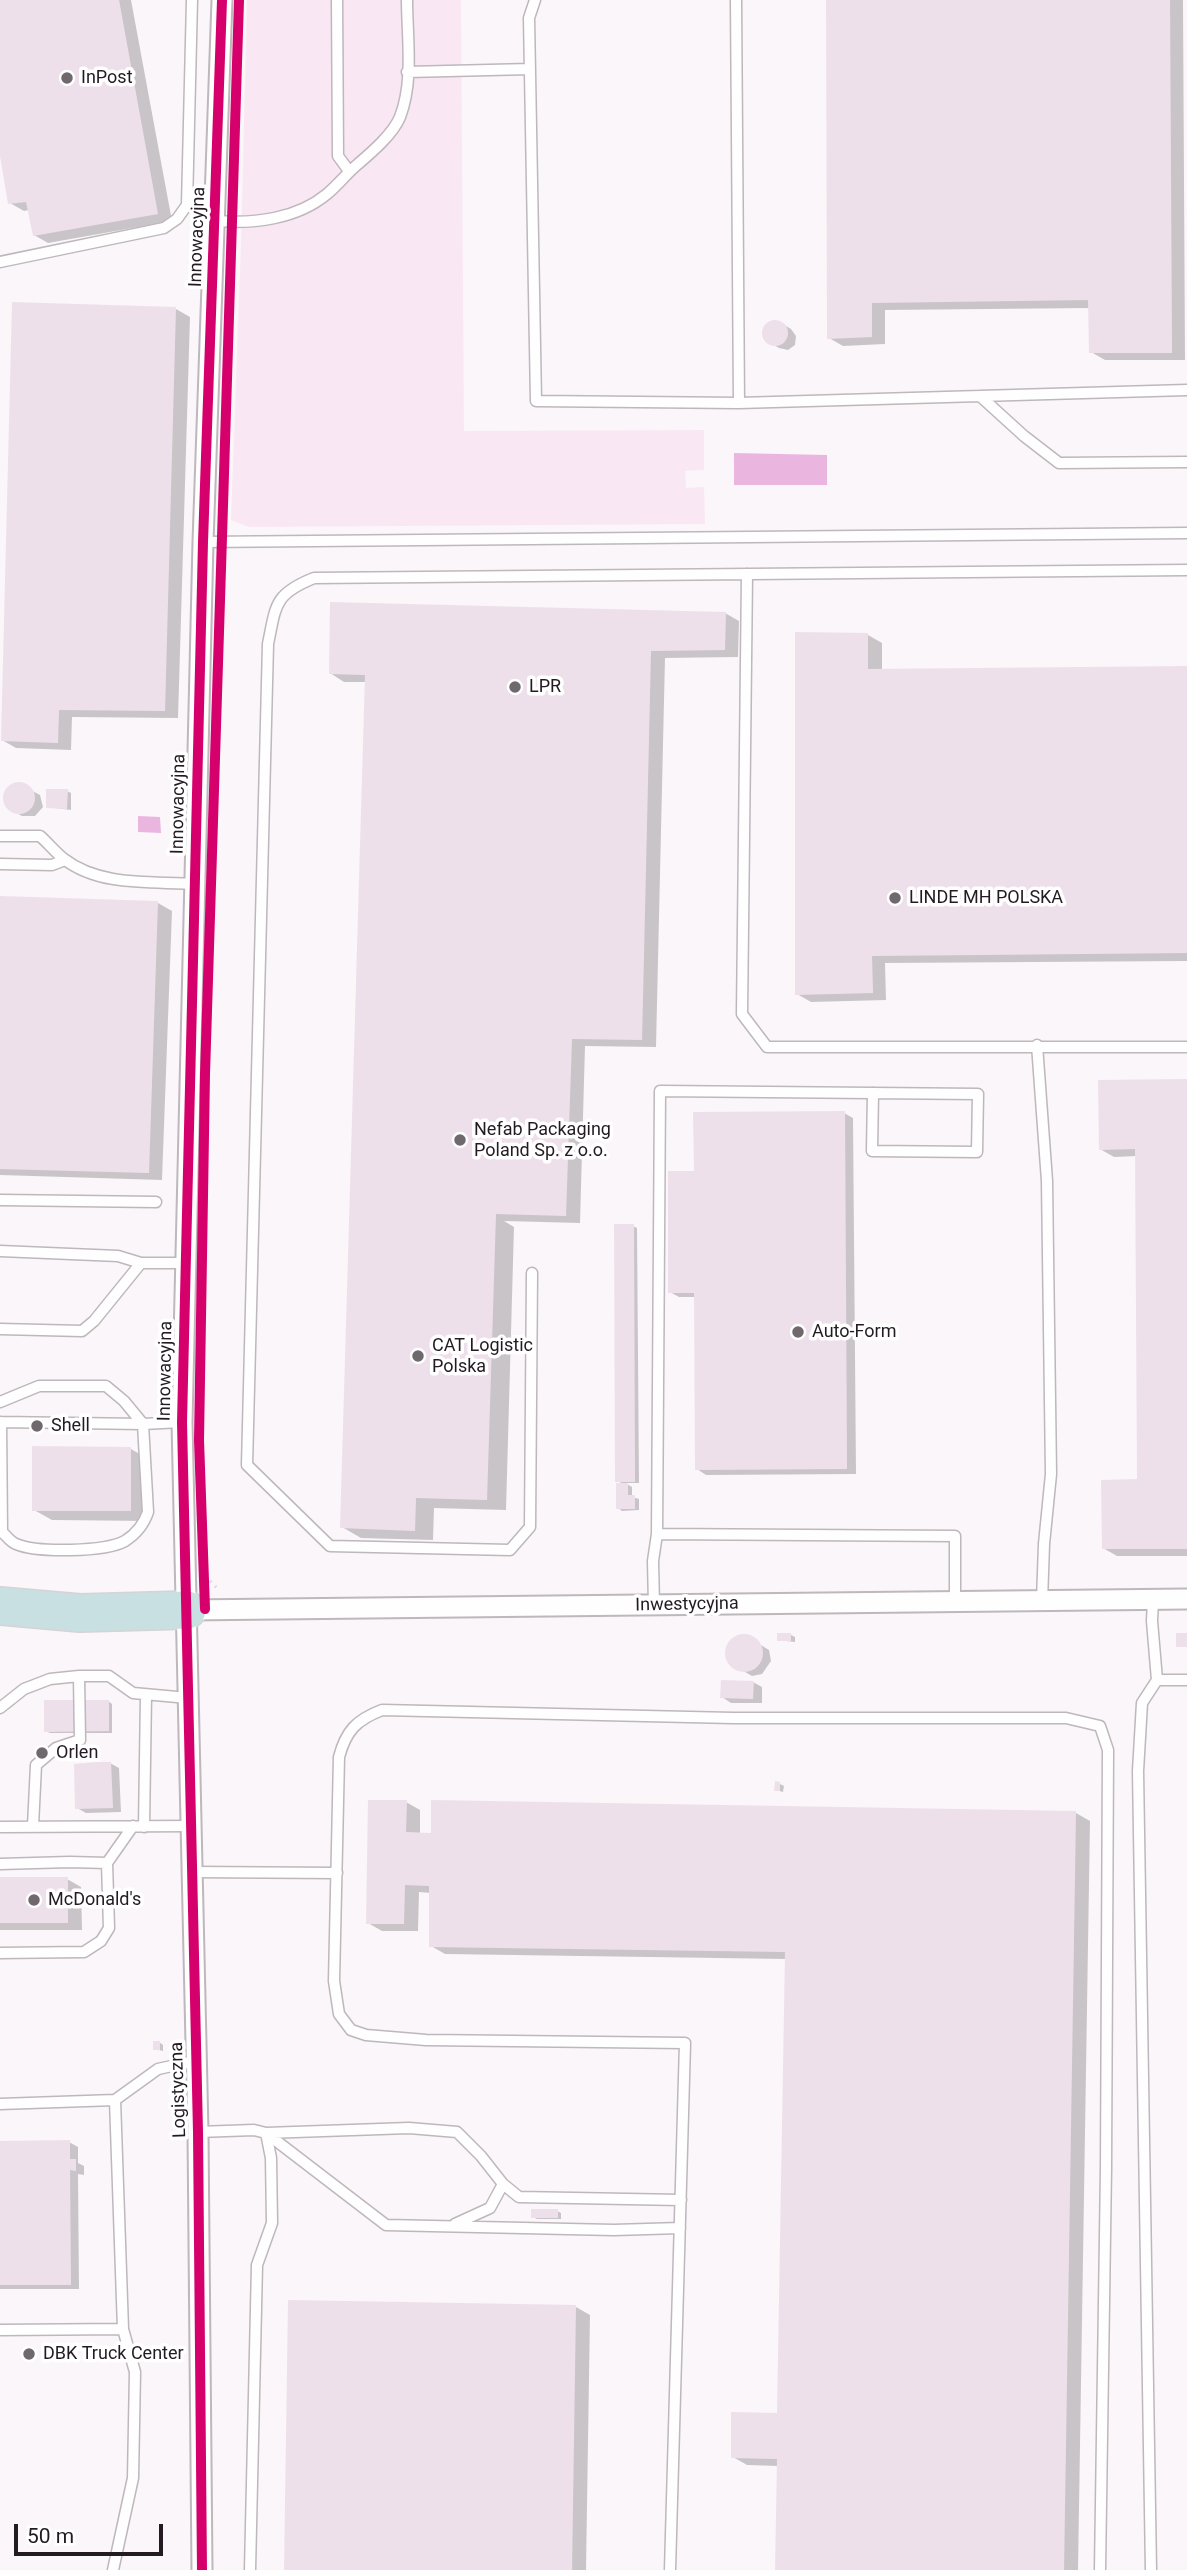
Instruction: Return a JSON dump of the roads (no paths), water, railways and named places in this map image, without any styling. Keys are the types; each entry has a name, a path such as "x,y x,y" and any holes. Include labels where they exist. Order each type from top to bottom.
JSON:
{"highway":[{"path":"0,1629 80,1613 202,1594"},
{"path":"0,1605 80,1613"}],"street":[{"name":"Innowacyjna","path":"202,1594 182,1422 203,542 222,0"},
{"name":"Inwestycyjna","path":"202,1594 654,1605 1187,1599"},
{"name":"Logistyczna","path":"202,1594 188,1698 198,2132 202,2570"}],"lane":[{"path":"0,262 164,228 177,219 187,205 192,0"},
{"path":"337,0 338,156 349,172"},
{"path":"216,221 275,218 301,211 326,195 383,139 400,119 406,93 407,0"},
{"path":"535,0 529,18 536,401 739,403 1187,390"},
{"path":"736,0 739,403"},
{"path":"407,72 530,69"},
{"path":"980,396 1059,463 1187,462"},
{"path":"203,542 1187,533"},
{"path":"532,1273 530,1527 510,1550 330,1546 247,1465 268,644 276,604 293,586 313,578 1187,570"},
{"path":"747,574 742,1014 767,1047 1187,1047"},
{"path":"0,836 40,836 65,860 114,880 195,884"},
{"path":"0,864 52,865 65,860"},
{"path":"1037,1045 1046,1181 1051,1474 1042,1601"},
{"path":"654,1605 653,1561 657,1534 660,1091 873,1093 978,1094 977,1152 873,1151 873,1093"},
{"path":"0,1200 156,1202"},
{"path":"0,1251 118,1256 141,1263 186,1263"},
{"path":"0,1329 82,1331 94,1321 141,1263"},
{"path":"0,1402 39,1386 106,1386 124,1401 143,1424 148,1512 144,1525 124,1542 103,1547 45,1550 14,1544 1,1530 1,1422 143,1424 182,1422"},
{"path":"657,1534 955,1535 955,1602"},
{"path":"1151,2570 1139,1771 1142,1703 1157,1680 1153,1599"},
{"path":"0,1708 24,1689 50,1679 79,1676 109,1676 133,1693 188,1698"},
{"path":"33,1826 36,1765 56,1748 80,1740 79,1676"},
{"path":"1157,1680 1187,1680"},
{"path":"0,1953 85,1952 101,1941 109,1928 107,1863 138,1827 146,1695"},
{"path":"670,2570 685,2043 426,2040 366,2035 351,2030 339,2014 334,1981 339,1758 345,1737 364,1717 382,1710 733,1718 1066,1718 1100,1726 1108,1750 1107,2154 1100,2570"},
{"path":"0,1827 191,1826"},
{"path":"0,1864 70,1861 107,1863"},
{"path":"192,1872 337,1873"},
{"path":"0,2104 115,2100 159,2069 195,2061"},
{"path":"113,2570 132,2478 135,2372 123,2329 115,2100"},
{"path":"198,2132 254,2130 266,2133 410,2128 457,2132 503,2184 519,2197 681,2200"},
{"path":"266,2133 386,2225 614,2230 680,2228"},
{"path":"250,2570 257,2265 272,2223 271,2158 266,2133"},
{"path":"450,2226 490,2208 503,2184"},
{"path":"0,2330 123,2329"}],"place":[{"name":"InPost","path":"67,78"},
{"name":"LPR","path":"515,687"},
{"name":"LINDE MH POLSKA","path":"895,898"},
{"name":"Nefab Packaging Poland Sp. z o.o.","path":"460,1140"},
{"name":"Auto-Form","path":"798,1332"},
{"name":"CAT Logistic Polska","path":"418,1356"},
{"name":"Shell","path":"37,1426"},
{"name":"Orlen","path":"42,1753"},
{"name":"McDonald's","path":"34,1900"},
{"name":"DBK Truck Center","path":"29,2354"}]}
